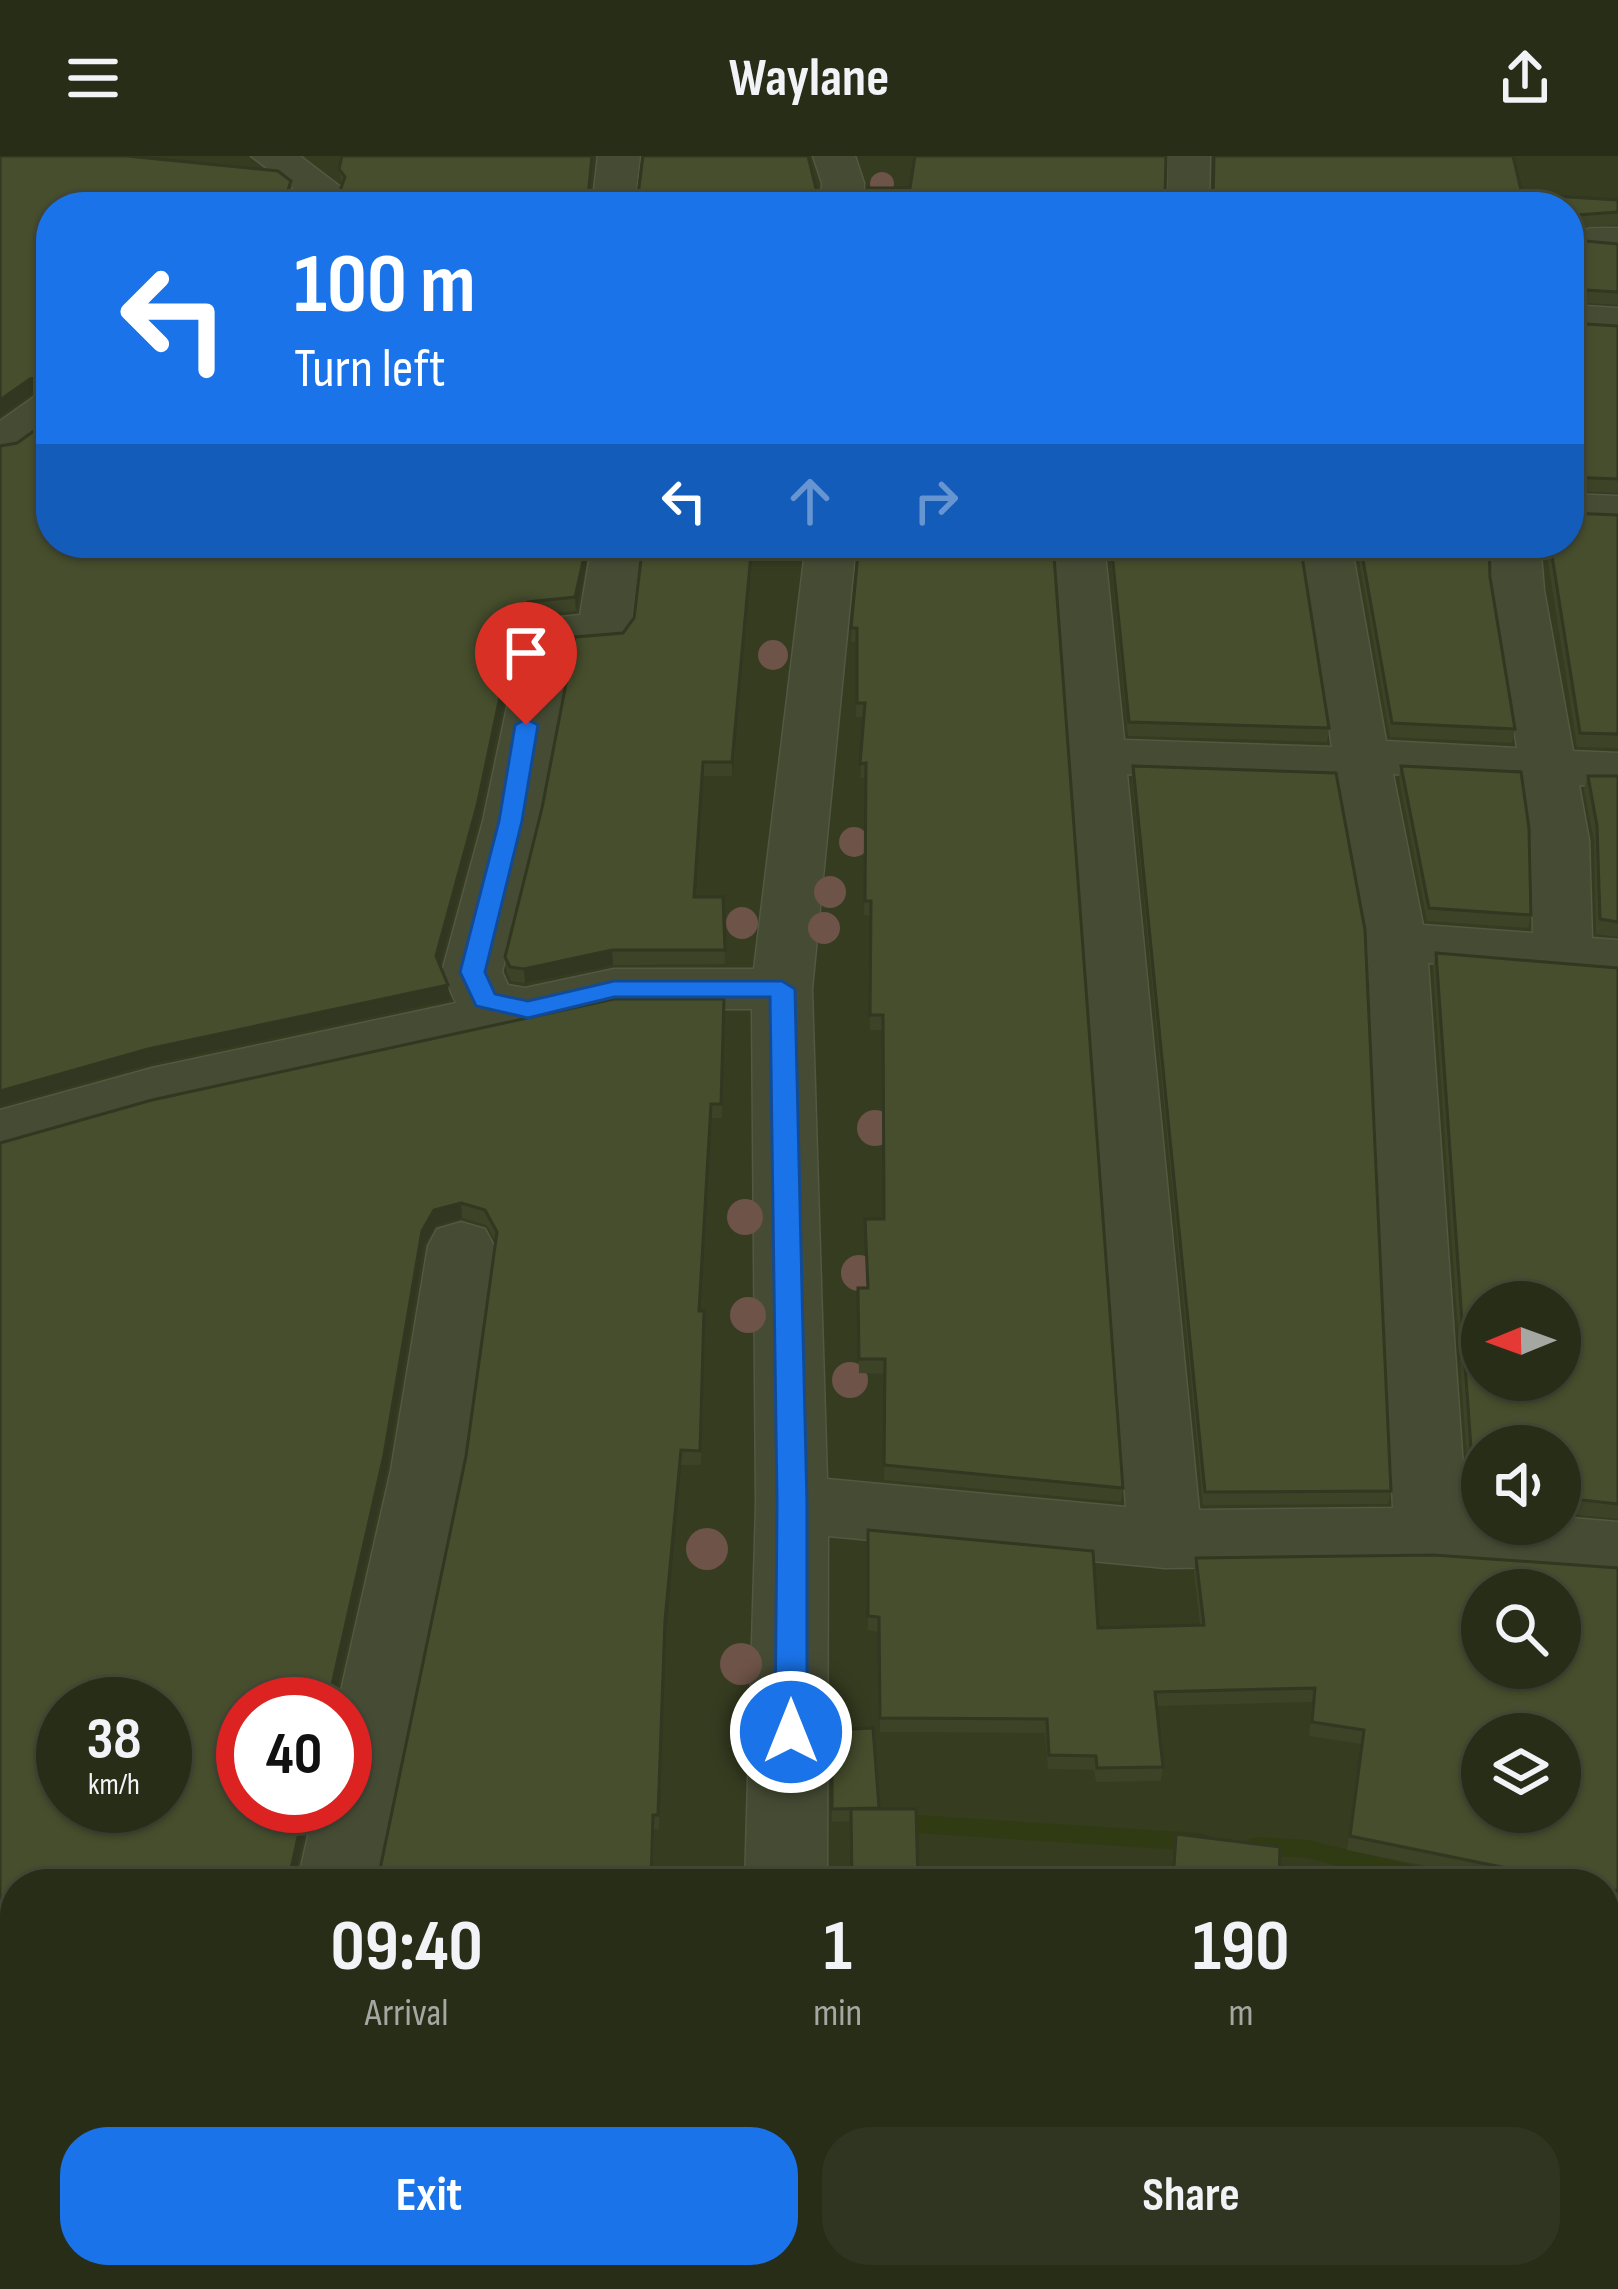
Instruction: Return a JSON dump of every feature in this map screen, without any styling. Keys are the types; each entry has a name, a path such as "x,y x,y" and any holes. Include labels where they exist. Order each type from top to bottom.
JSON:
{"street":[{"path":"272,156 312,192"},
{"path":"615,192 619,156"},
{"path":"1188,192 1189,156"},
{"path":"1584,321 1618,322"},
{"path":"1,443 36,418"},
{"path":"1,443 36,443"},
{"path":"528,1010 485,1000 472,972 511,821 548,631 604,631 615,558"},
{"path":"786,1869 792,1504 782,989 829,558"},
{"path":"1080,558 1165,1539"},
{"path":"1328,558 1397,941 1431,1536"},
{"path":"1397,941 1590,956 1546,766 1543,717 1516,558"},
{"path":"1098,757 1618,770"},
{"path":"0,1132 152,1089 614,989 782,989"},
{"path":"341,1869 423,1491 461,1246"},
{"path":"792,1504 1165,1539 1431,1536 1618,1551"}],"building":[{"path":"0,156 127,156 278,171 291,181 287,192 36,192 36,378 0,400"},
{"path":"342,156 592,156 588,192 339,192 345,177 339,169"},
{"path":"643,156 808,156 817,192 638,192"},
{"path":"915,156 1166,156 1165,192 866,192 868,188 910,188"},
{"path":"1214,156 1513,156 1522,192 1213,192"},
{"path":"1584,198 1618,200 1618,212 1584,214"},
{"path":"1584,241 1618,244 1618,292 1584,290"},
{"path":"1584,324 1618,326 1618,479 1584,478"},
{"path":"36,430 36,558 584,558 575,597 528,602 517,616 477,806 436,956 448,985 148,1049 0,1091 0,446 17,443"},
{"path":"1584,514 1618,515 1618,734 1580,733 1552,558 1584,558"},
{"path":"641,558 751,558 732,762 703,762 694,897 723,897 725,950 612,950 524,969 510,967 505,957 542,808 575,637 623,633 634,618"},
{"path":"858,558 1054,558 1123,1488 884,1465 885,1359 859,1359 858,1288 868,1288 865,1219 884,1219 883,1015 870,1015 866,763 860,764 865,703 857,703 857,628 851,628"},
{"path":"1113,558 1302,558 1329,728 1129,722"},
{"path":"1363,558 1489,558 1515,729 1392,723"},
{"path":"1133,766 1336,773 1365,930 1391,1491 1205,1492"},
{"path":"1401,766 1521,772 1529,828 1531,915 1429,908"},
{"path":"1588,776 1618,776 1618,922 1600,919 1597,826"},
{"path":"1436,953 1618,968 1618,1504 1581,1500 1581,1425 1469,1425 1468,1401 1581,1401 1581,1281 1461,1281 1461,1307"},
{"path":"614,999 724,999 721,1104 711,1104 699,1311 704,1311 700,1451 681,1450 665,1620 658,1815 653,1815 651,1869 380,1869 466,1456 497,1232 485,1210 461,1203 434,1210 422,1231 384,1455 334,1677 216,1677 216,1833 299,1833 291,1869 0,1869 0,1143 152,1100"},
{"path":"868,1530 1093,1551 1098,1628 1204,1625 1196,1558 1434,1555 1618,1568 1618,1869 1511,1869 1350,1836 1364,1730 1312,1722 1315,1688 1155,1692 1163,1767 1097,1768 1096,1756 1049,1755 1047,1719 880,1718 879,1617 868,1616"},
{"path":"873,1728 879,1808 832,1809 832,1730"},
{"path":"851,1809 916,1809 918,1869 852,1869"},
{"path":"1176,1834 1280,1847 1279,1869 1174,1869"}],"waterway":[{"path":"899,1823 1199,1842"},
{"path":"1257,1846 1307,1849 1388,1869"}],"route":[{"path":"526,725 511,821 472,972 485,1000 528,1010 614,989 782,989 792,1504 791,1732"}]}
